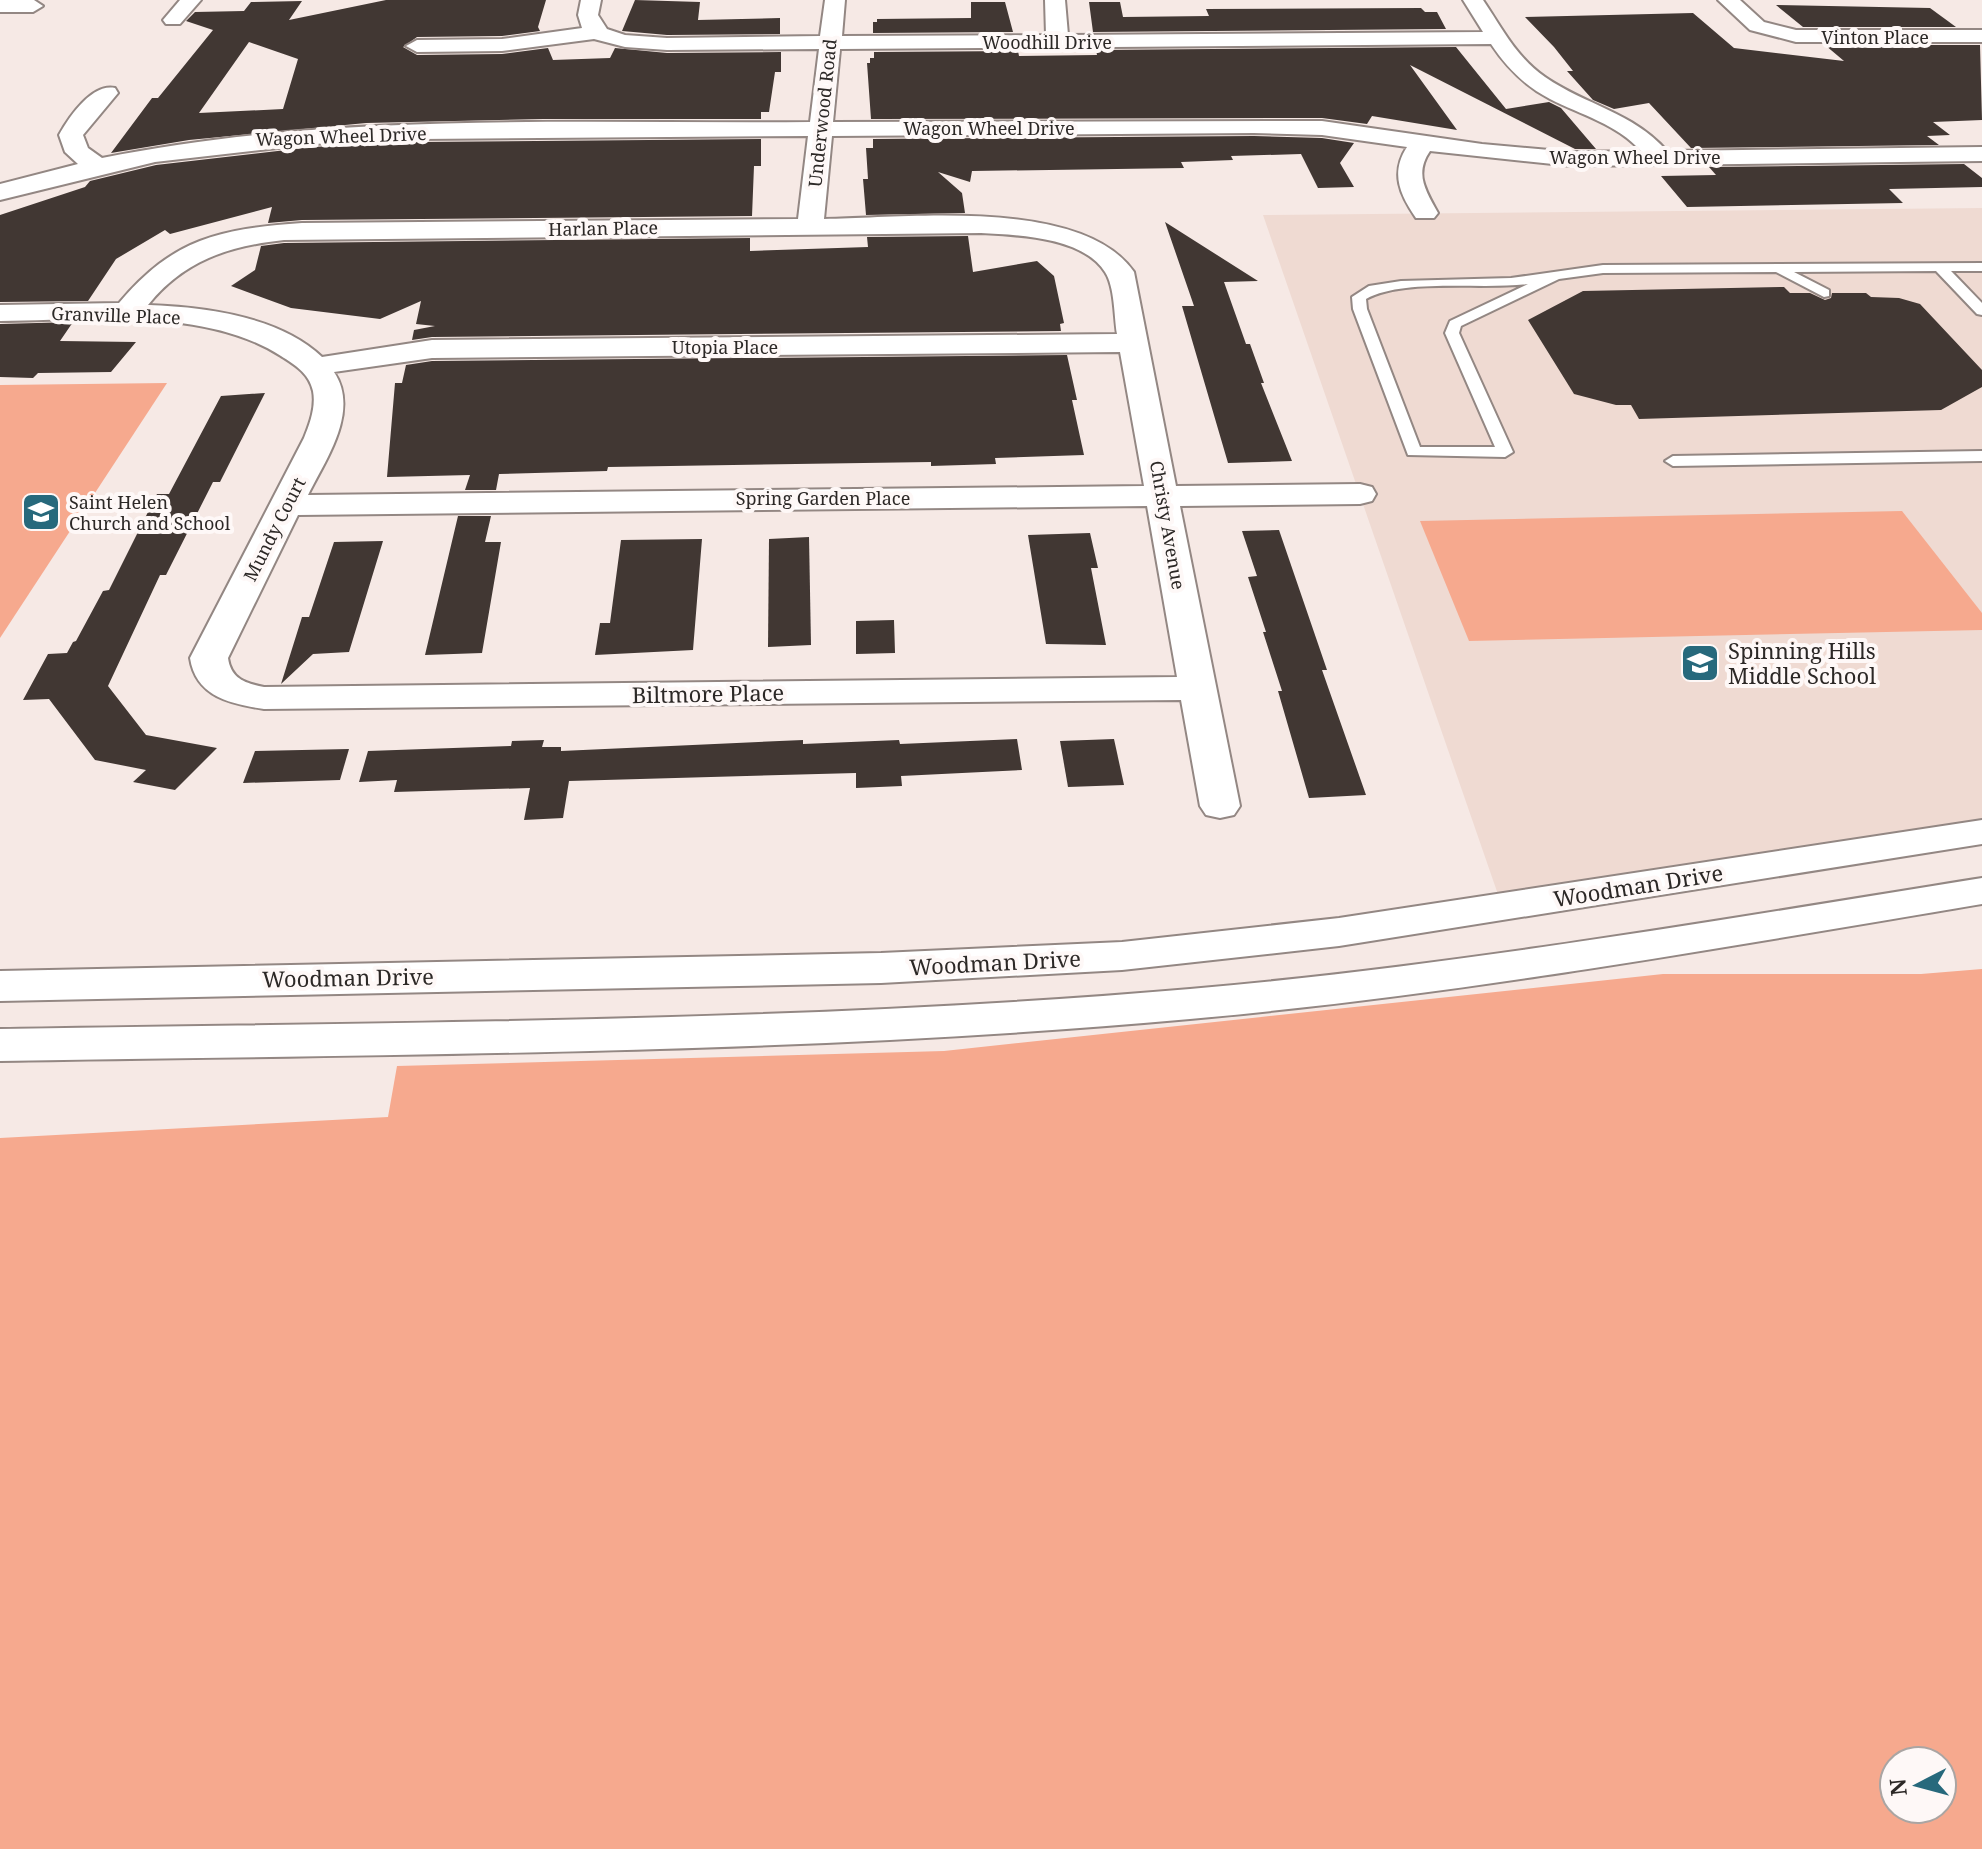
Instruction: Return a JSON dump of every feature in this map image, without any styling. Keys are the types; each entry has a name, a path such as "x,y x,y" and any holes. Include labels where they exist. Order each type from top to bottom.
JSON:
{"street":[{"path":"173,20 191,0"},
{"path":"591,0 585,15 588,24 597,32"},
{"name":"Underwood Road","path":"810,226 835,0"},
{"path":"1055,0 1053,6 1058,42"},
{"path":"1473,0 1520,68 1538,83 1621,121 1645,139 1660,157"},
{"name":"Vinton Place","path":"1728,0 1753,23 1768,31 1811,37 1982,36"},
{"path":"0,6 33,6"},
{"path":"417,46 502,45 597,32"},
{"name":"Woodhill Drive","path":"597,32 624,40 678,45 1499,38"},
{"path":"96,165 77,152 71,135 77,124 107,93"},
{"name":"Wagon Wheel Drive","path":"0,192 96,165 196,146 327,134 1288,126 1532,156 1982,154"},
{"path":"1423,143 1408,161 1407,171 1425,213"},
{"name":"Harlan Place","path":"127,312 157,277 181,260 228,242 277,233 1009,226 1059,235 1101,252"},
{"name":"Christy Avenue","path":"1101,252 1120,272 1220,806"},
{"name":"Granville Place","path":"0,313 127,312 186,316 245,329 277,341 316,367"},
{"name":"Utopia Place","path":"316,367 432,349 1134,343"},
{"name":"Mundy Court","path":"222,686 209,670 209,658 328,415 330,398 316,367"},
{"name":"Spring Garden Place","path":"286,505 1360,494"},
{"name":"Biltmore Place","path":"222,686 264,698 1196,688"},
{"name":"Woodman Drive","path":"0,986 881,968 1122,956 1325,934 1982,832"},
{"path":"0,1045 744,1030 1186,1005 1451,974 1982,891"}],"lane":[{"path":"1555,276 1455,324 1452,333 1505,452 1414,452 1360,309 1359,297 1374,289 1401,285 1511,282 1603,269 1982,267"},
{"path":"1940,268 1982,311"},
{"path":"1781,270 1824,293"},
{"path":"1673,461 1982,456"}],"shaded area":[{"name":"Spinning Hills Middle School","path":"1982,208 1982,832 1502,906 1263,215"},
{"name":"Saint Helen Church and School","path":"167,383 0,638 0,385"},
{"path":"1902,511 1982,613 1982,630 1469,641 1420,521"},
{"path":"1982,969 1982,1849 0,1849 0,1138 388,1117 397,1066 944,1051 1663,974 1921,974"}],"building":[{"path":"386,0 546,0 538,27 540,31 502,36 417,37 403,47 417,55 502,54 548,48 553,60 610,58 615,48 667,53 781,52 781,72 775,72 769,112 761,112 761,119 366,123 189,140 111,153 152,98 158,98 213,30 186,21 195,12 244,11 251,2 302,1 289,20","holes":["249,42 298,59 283,109 199,113"]},
{"path":"635,0 700,2 698,20 780,18 780,34 667,35 622,31"},
{"path":"971,2 1005,2 1013,32 873,33 873,22 877,19 971,18"},
{"path":"1089,2 1120,2 1123,17 1209,16 1206,9 1421,8 1425,12 1437,12 1446,29 1093,32"},
{"path":"1776,5 1930,8 1956,27 1803,27"},
{"path":"1693,13 1734,48 1844,61 1825,45 1980,45 1982,120 1933,122 1950,135 1927,136 1939,145 1691,148 1649,103 1614,109 1593,100 1567,71 1573,71 1554,47 1525,17"},
{"path":"1456,47 1506,109 1549,102 1561,108 1596,149 1575,149 1410,65 1457,130 1372,116 1367,124 1322,118 871,119 867,63 874,58 874,52 1018,51 1019,56 1097,55 1096,50"},
{"path":"1322,138 1354,143 1340,163 1354,187 1318,188 1301,154 1231,156 1233,160 1181,162 1184,168 972,171 970,182 938,172 962,193 965,213 866,215 863,179 868,179 866,148 873,148 873,139"},
{"path":"761,139 761,166 754,166 752,216 302,220 268,223 272,207 170,234 165,230 116,259 88,301 0,302 0,215 85,187 90,181 156,165 312,147 419,142"},
{"path":"1964,164 1982,178 1982,187 1889,189 1903,203 1687,207 1661,176 1716,175 1709,167"},
{"path":"1165,222 1258,281 1224,282 1292,461 1228,463 1182,306 1194,306"},
{"path":"968,236 973,272 1037,261 1054,276 1064,323 1060,324 1061,331 432,337 412,340 414,330 435,326 416,324 421,301 380,319 291,308 231,286 255,270 261,246 284,243 750,238 750,251 868,247 867,237"},
{"path":"1784,287 1790,293 1810,293 1825,300 1831,298 1832,293 1866,293 1871,297 1899,298 1920,304 1982,370 1982,387 1941,410 1639,419 1631,405 1616,405 1574,394 1528,320 1583,291"},
{"path":"73,322 60,341 136,342 111,372 38,373 33,378 0,377 0,324"},
{"path":"1067,355 1077,400 1072,400 1084,455 995,458 996,464 931,466 931,462 608,467 607,471 499,474 496,490 465,490 470,475 387,477 395,383 402,383 406,365 432,361"},
{"path":"265,393 220,482 213,482 166,575 160,575 108,686 146,735 217,748 175,790 133,782 146,770 95,760 49,699 23,700 48,654 67,653 76,641 103,591 109,590 157,494 169,494 221,396"},
{"path":"458,516 491,516 485,542 501,542 482,653 425,655"},
{"path":"1279,530 1327,670 1322,670 1366,795 1309,798 1278,691 1282,691 1263,632 1266,632 1248,577 1257,576 1242,531"},
{"path":"1090,533 1098,568 1091,568 1106,645 1046,644 1028,535"},
{"path":"809,537 811,645 768,647 769,539"},
{"path":"702,539 693,650 595,655 600,623 610,623 621,540"},
{"path":"383,541 349,652 313,654 281,684 302,617 309,617 334,542"},
{"path":"894,620 895,653 856,654 856,621"},
{"path":"1017,739 1022,770 901,776 902,786 856,788 856,773 569,781 563,818 524,820 530,788 394,792 397,780 359,782 368,751 511,746 512,741 544,740 542,747 561,747 561,751 803,740 803,744 899,740 900,744"},
{"path":"1114,739 1124,785 1068,787 1060,741"},
{"path":"349,749 340,780 243,783 255,751"}],"place":[{"name":"Saint Helen Church and School","path":"41,512"},
{"name":"Spinning Hills Middle School","path":"1700,663"}]}
